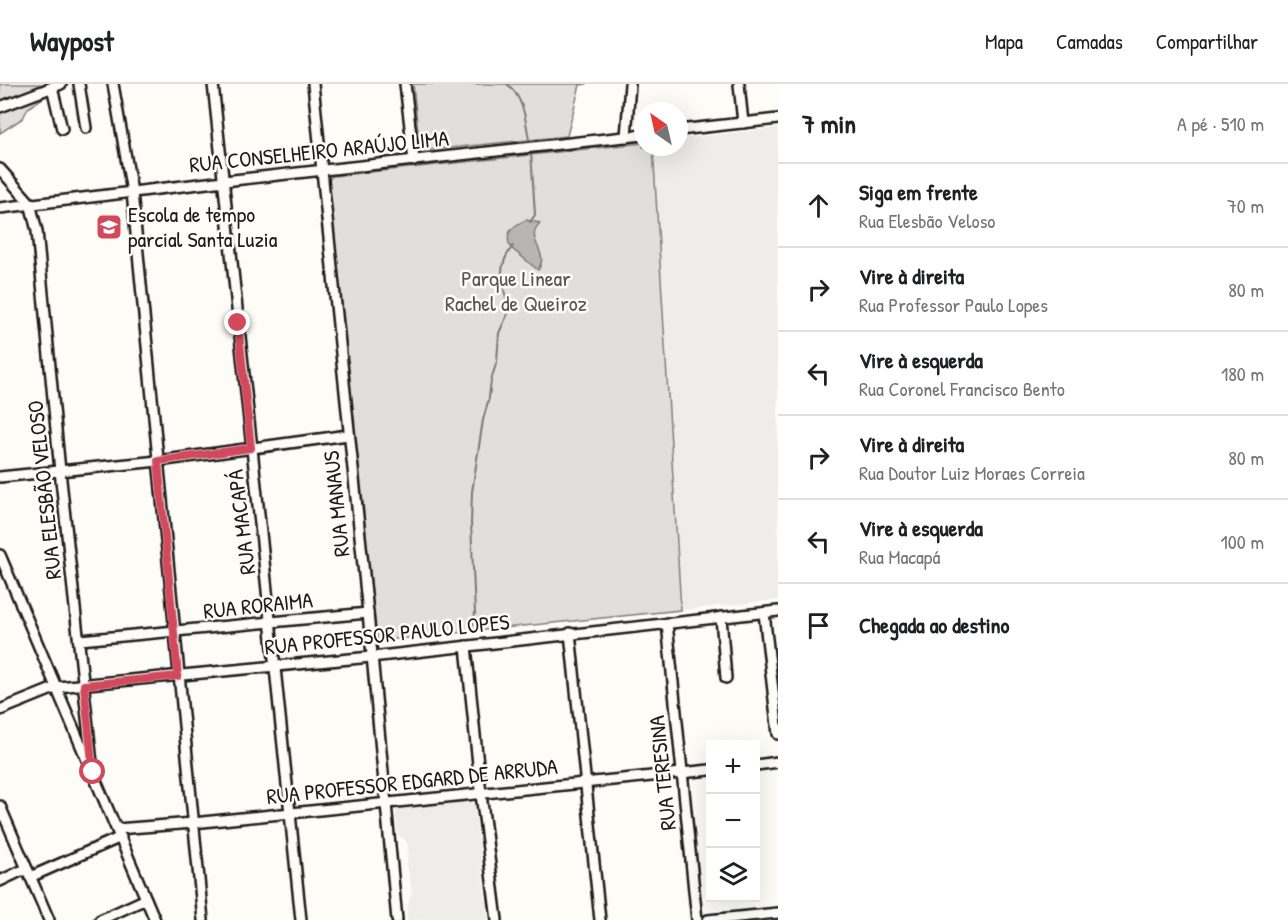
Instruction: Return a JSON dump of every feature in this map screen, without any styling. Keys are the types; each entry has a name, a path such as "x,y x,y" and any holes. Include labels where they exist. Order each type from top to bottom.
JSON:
{"street":[{"path":"79,84 86,128"},
{"path":"113,84 132,192 203,920"},
{"name":"RUA MACAPÁ","path":"213,84 251,448 272,622 301,920"},
{"name":"RUA MANAUS","path":"313,84 397,920"},
{"path":"405,84 414,161"},
{"path":"626,137 630,84"},
{"path":"739,84 743,123"},
{"path":"0,107 57,86 62,129"},
{"path":"688,129 778,119"},
{"name":"RUA CONSELHEIRO ARAÚJO LIMA","path":"0,208 634,136"},
{"path":"0,169 30,203"},
{"name":"RUA ELESBÃO VELOSO","path":"30,203 37,231 60,471 93,772"},
{"path":"0,477 158,461 348,435"},
{"path":"0,556 155,920"},
{"name":"RUA PROFESSOR PAULO LOPES","path":"0,710 57,687 371,657 778,611"},
{"path":"764,613 778,734"},
{"name":"RUA RORAIMA","path":"80,640 368,614"},
{"path":"721,617 726,678"},
{"name":"RUA TERESINA","path":"667,623 697,920"},
{"path":"570,633 600,920"},
{"path":"466,646 497,920"},
{"path":"760,764 778,762"},
{"name":"RUA PROFESSOR EDGARD DE ARRUDA","path":"0,880 21,871 29,874 119,833 193,823 706,771"},
{"path":"0,806 49,920"},
{"path":"100,920 146,899"},
{"path":"708,920 778,913"}],"shaded area":[{"path":"778,128 778,600 681,610 654,156 688,156 688,138"},
{"path":"526,220 540,223 534,235 541,257 538,270 511,248 509,243 508,238 511,231"},
{"path":"471,801 474,804 488,920 407,920 407,908 412,891 407,864 408,845 398,835 395,808"}],"green space":[{"path":"0,84 64,84 28,108 23,118 0,133"},
{"path":"413,84 587,84 580,85 567,136 420,151"},
{"name":"Parque Linear Rachel de Queiroz","path":"634,144 634,156 654,156 681,610 377,641 328,180 333,176"}],"waterway":[{"path":"507,84 518,96 521,104 530,146"},
{"path":"530,222 535,215 531,151"},
{"path":"472,629 475,613 472,492 483,420 497,361 499,333 509,311 502,270 513,246"}],"place":[{"name":"Escola de tempo parcial Santa Luzia","path":"109,227"}],"route":[{"path":"93,772 84,685 178,676 158,461 251,448 238,323"}]}
